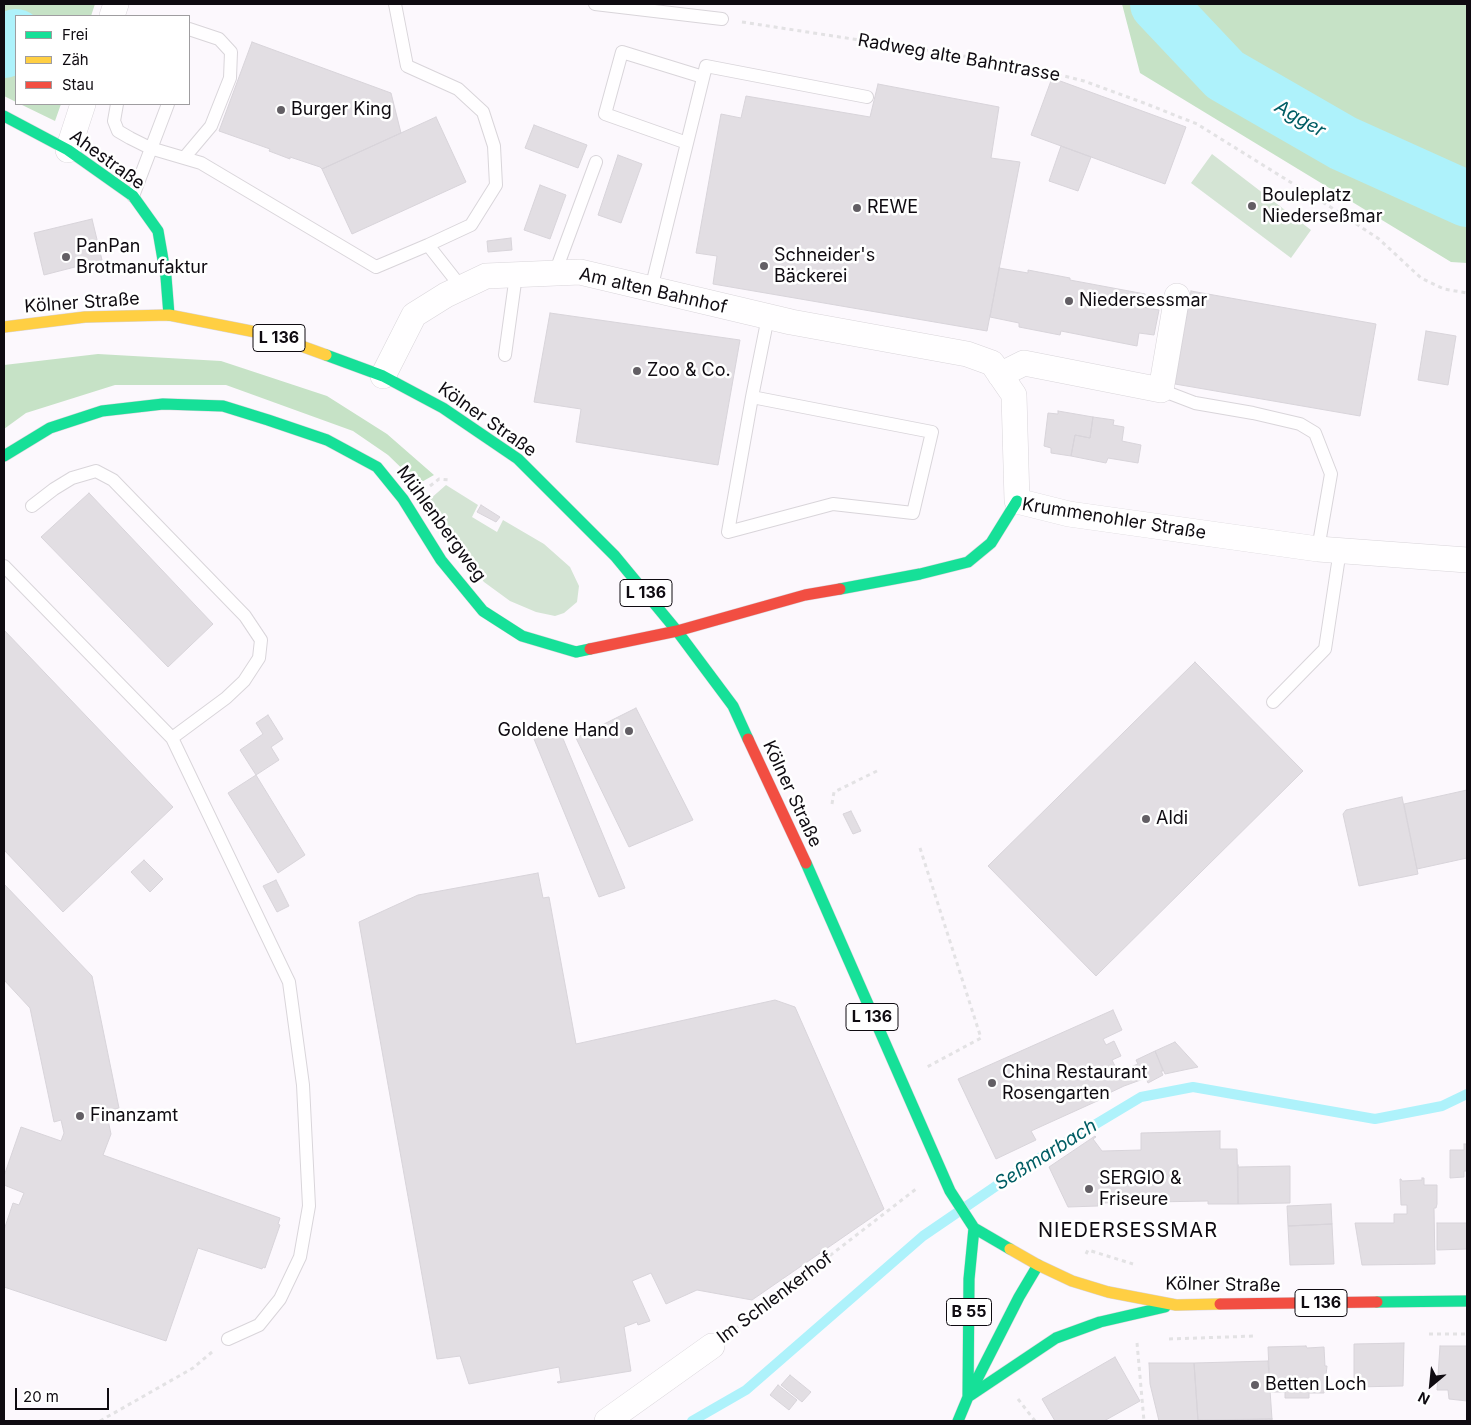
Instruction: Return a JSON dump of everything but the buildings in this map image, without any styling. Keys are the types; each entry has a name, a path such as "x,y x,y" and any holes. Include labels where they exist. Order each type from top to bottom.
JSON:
{"main road":[{"name":"Ahestraße","path":"9,119 68,150 133,196 158,231 170,316"},
{"name":"Kölner Straße","path":"4,327 85,317 170,316 271,335 383,376 443,408 518,459 615,556 677,631 733,706 797,842 940,1170 950,1191 972,1225 1038,1265 1072,1281 1108,1292 1176,1305 1467,1301"},
{"name":"Mühlenbergweg","path":"4,456 50,428 102,411 163,404 223,406 327,440 377,467 403,499 441,560 483,611 522,636 576,652 677,631"},
{"name":"Krummenohler Straße","path":"677,631 805,595 920,574 968,562 991,543 1017,501"},
{"name":"B 55","path":"968,1397 972,1225"},
{"path":"958,1421 968,1397 1019,1297 1038,1265"},
{"path":"968,1397 1056,1338 1100,1322 1176,1305"}],"street":[{"path":"68,150 83,105"},
{"name":"Am alten Bahnhof","path":"383,376 414,315 446,294 486,276 580,272 768,317 967,354 992,363 1014,395 1017,501"},
{"path":"1000,375 1024,363 1161,390 1177,296"},
{"name":"Krummenohler Straße","path":"1017,501 1069,514 1329,549 1467,560"},
{"name":"Im Schlenkerhof","path":"607,1421 712,1346"}],"lane":[{"path":"117,105 114,120 118,131 150,148 201,163 376,267 471,225 496,185 494,146 483,112 458,89 407,66 395,4"},
{"path":"595,4 722,19"},
{"path":"184,158 211,126 230,78 231,52 219,39 190,29"},
{"path":"687,142 605,114 622,52 703,77"},
{"path":"651,289 706,66 867,97"},
{"path":"133,196 168,105"},
{"path":"555,273 596,162"},
{"path":"428,245 461,288"},
{"path":"505,355 516,275"},
{"path":"752,397 932,432 913,513 833,504 728,532 752,397 768,317"},
{"path":"1161,390 1195,403 1300,424 1315,433 1331,474 1325,649 1272,702"},
{"path":"32,506 72,478 96,471 113,480 245,616 261,640 259,658 244,681 226,698 172,738"},
{"path":"4,566 172,738 289,982 303,1085 309,1206 300,1257 280,1299 259,1325 228,1339"}],"path":[{"name":"Radweg alte Bahntrasse","path":"722,19 1016,64 1084,82 1144,103 1197,124 1332,208 1379,239 1421,278 1444,289 1467,293"},
{"path":"439,480 449,480"},
{"path":"832,804 834,792 879,770"},
{"path":"901,1082 981,1038 920,848"},
{"name":"Im Schlenkerhof","path":"712,1346 940,1170"},
{"path":"1420,1334 1467,1334"},
{"path":"1166,1339 1255,1336"},
{"path":"100,1421 193,1368 228,1339"},
{"path":"1136,1340 1144,1421"},
{"path":"1025,1393 1018,1399 1035,1421"}],"green space":[{"path":"4,4 95,4 91,15 15,15 15,102 4,96"},
{"path":"1122,4 1467,4 1467,263 1451,262 1140,73"},
{"path":"22,105 61,105 55,121"},
{"name":"Bouleplatz Niederseßmar","path":"1212,154 1311,230 1291,258 1191,183"},
{"path":"98,354 221,361 327,396 387,434 434,475 418,484 388,455 353,431 226,385 115,385 26,413 4,429 4,365"},
{"path":"446,485 478,505 472,517 497,532 503,520 544,544 570,567 579,586 577,602 564,613 555,616 536,612 510,601 484,582 465,559 429,500"}],"waterway":[{"name":"Agger","path":"1158,4 1225,75 1343,143 1467,199"},
{"name":"Agger","path":"4,50 15,38"},
{"name":"Seßmarbach","path":"692,1421 746,1390 923,1236 1021,1169 1141,1097 1193,1087 1375,1119 1442,1106 1467,1094"}],"traffic: fast":[{"path":"4,116 68,150 133,196 158,231 166,277 169,315"},
{"path":"326,355 383,376 443,408 518,459 615,556 677,631 733,706 748,739"},
{"path":"4,456 50,428 102,411 163,404 223,406 268,420 327,440 377,467 403,499 441,560 483,611 522,636 576,652 590,649"},
{"path":"840,589 920,574 968,562 991,543 1017,501"},
{"path":"806,863 950,1191 974,1228 1010,1249"},
{"path":"968,1397 969,1279 974,1228"},
{"path":"958,1421 968,1397 1019,1297 1038,1265"},
{"path":"1377,1302 1467,1301"},
{"path":"968,1397 1056,1338 1100,1322 1165,1307"}],"traffic: slow":[{"path":"4,327 85,317 169,315 271,335 326,355"},
{"path":"1010,1249 1072,1281 1108,1292 1176,1305 1220,1304"}],"traffic: jam":[{"path":"590,649 677,631 805,595 840,589"},
{"path":"748,739 806,863"},
{"path":"1220,1304 1377,1302"}],"place":[{"name":"Burger King","path":"281,110"},
{"name":"Bouleplatz Niederseßmar","path":"1252,206"},
{"name":"REWE","path":"857,208"},
{"name":"PanPan Brotmanufaktur","path":"66,257"},
{"name":"Schneider's Bäckerei","path":"764,266"},
{"name":"Niedersessmar","path":"1069,301"},
{"name":"Zoo & Co.","path":"637,371"},
{"name":"Goldene Hand","path":"629,731"},
{"name":"Aldi","path":"1146,819"},
{"name":"China Restaurant Rosengarten","path":"992,1083"},
{"name":"Finanzamt","path":"80,1116"},
{"name":"SERGIO & Friseure","path":"1089,1189"},
{"name":"Betten Loch","path":"1255,1385"}],"district":[{"name":"NIEDERSESSMAR","path":"1128,1231"}]}
